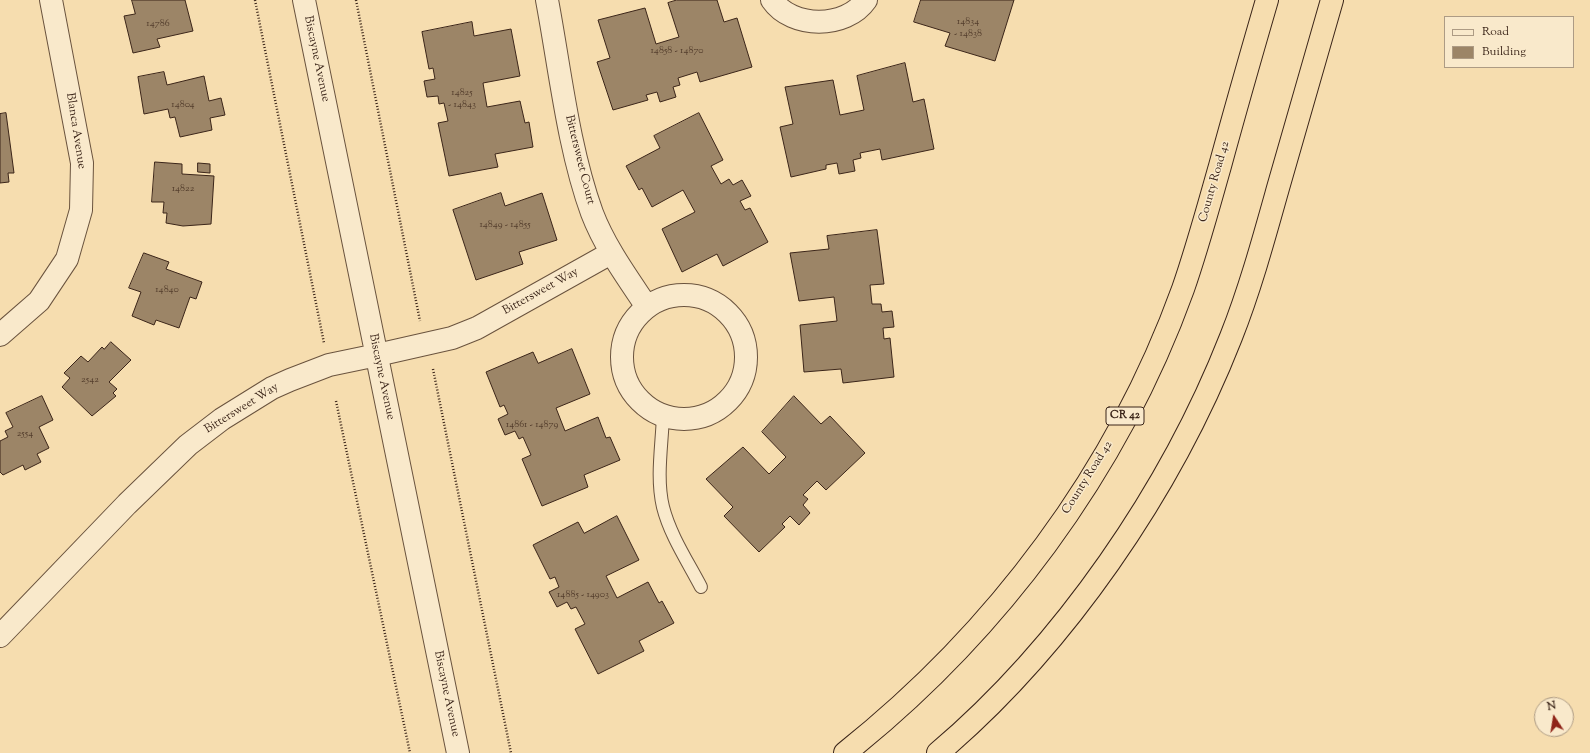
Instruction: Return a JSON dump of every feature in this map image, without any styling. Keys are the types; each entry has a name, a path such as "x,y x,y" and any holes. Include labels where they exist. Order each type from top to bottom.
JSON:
{"highway":[{"name":"County Road 42","path":"845,753 905,703 981,625 1018,582 1084,489 1111,442 1145,378 1182,290 1200,236 1267,0"},
{"path":"938,753 1010,685 1095,583 1157,488 1183,441 1231,337 1250,284 1332,0"}],"street":[{"name":"Blanca Avenue","path":"0,335 38,302 67,259 81,210 82,163 50,0"},
{"name":"Biscayne Avenue","path":"304,0 458,753"},
{"name":"Bittersweet Court","path":"547,0 581,176 593,214 611,253 647,307"},
{"path":"772,0 789,15 816,23 844,18 862,6 866,0"},
{"name":"Bittersweet Way","path":"0,636 133,498 188,445 222,418 272,388 329,365 452,338 477,328 611,253"},
{"path":"688,295 709,301 727,312 740,330 746,351 744,373 736,392 720,408 701,417 679,420 663,415 640,402 628,384 622,364 623,342 632,322 647,307 667,297 688,295"}],"lane":[{"path":"663,415 660,485 663,506 668,523 701,587"}],"path":[{"path":"255,0 324,346"},
{"path":"356,0 422,329"},
{"path":"433,369 511,753"},
{"path":"336,401 410,753"}],"building":[{"path":"132,0 185,0 193,31 157,39 160,47 133,53 124,16 135,14"},
{"path":"677,0 717,0 724,22 737,18 752,67 700,82 697,72 678,78 680,85 673,87 676,97 660,102 657,92 646,95 648,100 613,110 597,62 610,58 598,20 645,8 656,44 679,37 668,3"},
{"path":"921,0 1014,0 995,61 945,46 950,33 914,22"},
{"path":"472,22 474,36 511,29 520,76 483,83 487,107 520,101 525,123 529,122 533,147 495,154 498,167 449,176 438,123 448,121 444,103 439,104 438,96 427,97 424,81 435,79 433,68 429,69 422,32"},
{"path":"905,63 913,102 924,99 934,149 882,160 880,149 860,153 861,158 853,160 855,171 839,174 837,163 826,165 826,169 791,177 780,127 793,124 785,87 833,80 840,115 864,110 857,76"},
{"path":"164,72 167,85 204,76 209,101 221,98 225,115 210,118 212,130 180,137 175,117 170,118 168,109 144,114 138,77"},
{"path":"6,113 14,173 8,173 9,182 0,183 0,114"},
{"path":"699,113 723,160 711,166 721,184 729,179 733,185 742,180 751,196 740,201 745,210 750,208 768,242 723,266 717,254 682,272 662,229 695,212 683,190 652,207 642,188 639,190 626,166 660,148 654,136"},
{"path":"155,162 182,164 182,174 214,176 211,224 183,226 166,223 167,213 163,213 164,202 152,202"},
{"path":"198,163 210,164 210,173 198,172"},
{"path":"501,193 505,206 542,193 557,240 519,252 523,264 476,280 453,210"},
{"path":"877,230 884,284 870,285 872,304 881,304 882,312 892,311 894,327 883,328 884,339 890,338 894,377 843,383 841,369 804,372 800,325 837,321 834,297 799,301 790,253 829,249 827,236"},
{"path":"144,253 169,262 166,269 202,282 196,299 190,297 179,328 156,320 154,325 132,316 141,292 129,288"},
{"path":"111,342 131,360 109,382 117,389 113,393 116,396 92,416 62,387 70,378 64,373 81,356 88,362 102,347 104,349"},
{"path":"572,349 590,394 556,408 565,431 598,417 606,438 610,437 620,460 584,475 588,487 542,506 522,459 531,455 523,437 519,439 515,431 505,435 498,419 508,414 504,405 500,407 486,372 533,352 538,363"},
{"path":"42,396 53,420 39,427 49,448 37,454 41,462 25,470 23,465 3,475 0,472 0,441 8,437 5,431 13,427 6,413"},
{"path":"794,396 821,424 830,416 865,453 826,490 817,481 803,495 808,499 803,505 810,513 799,525 790,516 782,524 785,527 759,552 724,516 733,507 706,479 743,447 769,474 786,457 762,432"},
{"path":"617,516 639,560 606,576 617,598 648,582 659,603 662,601 674,623 639,641 644,651 598,674 575,629 585,624 576,607 571,609 567,602 557,607 549,592 559,587 555,577 550,579 533,545 578,522 584,533"}]}
